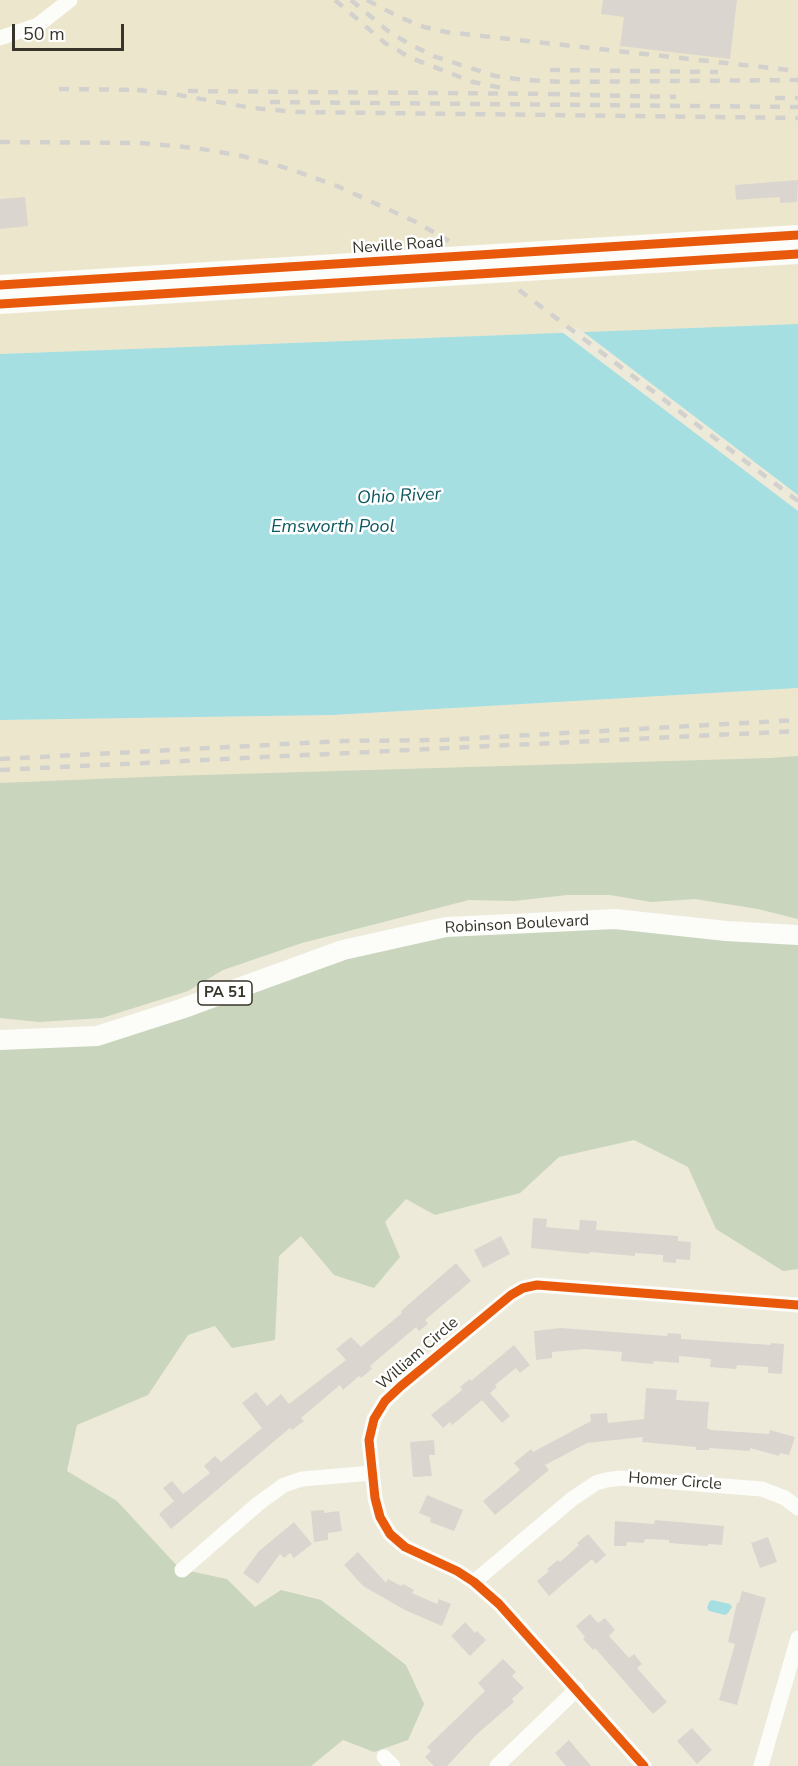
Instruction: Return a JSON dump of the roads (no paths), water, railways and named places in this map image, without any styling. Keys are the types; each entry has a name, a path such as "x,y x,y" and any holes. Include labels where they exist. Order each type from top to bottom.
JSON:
{"main road":[{"name":"Neville Road","path":"0,285 798,235"},
{"name":"Neville Road","path":"0,304 798,254"},
{"name":"Robinson Boulevard","path":"0,1040 97,1036 181,1009 343,950 446,927 615,919 726,931 798,935"}],"street":[{"path":"0,38 38,26 70,0"},
{"name":"William Circle","path":"644,1766 499,1604 474,1582 457,1571 405,1547 390,1534 380,1517 375,1498 369,1440 374,1419 385,1401 511,1294 523,1288 537,1285 798,1305"},
{"path":"182,1570 259,1503 284,1485 302,1479 372,1473"},
{"name":"Homer Circle","path":"474,1582 572,1500 596,1483 606,1480 621,1478 762,1489 785,1498 798,1508"},
{"path":"761,1766 798,1638"},
{"path":"497,1766 577,1689"}],"water":[{"name":"Emsworth Pool","path":"798,324 798,688 333,715 0,720 0,354"},
{"path":"712,1600 730,1604 732,1607 725,1615 709,1611 707,1608"}],"railway":[{"path":"335,0 385,43 411,58 473,82 502,88"},
{"path":"351,0 388,31 409,44 436,57 495,76 563,82 798,80"},
{"path":"367,0 399,17 424,27 446,32 798,71"},
{"path":"550,70 718,72"},
{"path":"59,89 143,90"},
{"path":"137,90 252,108 298,112 798,118"},
{"path":"188,91 558,94"},
{"path":"550,94 676,97"},
{"path":"775,98 798,98"},
{"path":"270,102 798,107"},
{"path":"0,142 141,143 196,148 242,156 290,169 337,186 416,222 449,241"},
{"path":"519,290 798,501"},
{"path":"0,759 344,741 441,740 798,720"},
{"path":"0,770 798,731"}],"water label":[{"name":"Ohio River","path":"399,497"}]}
